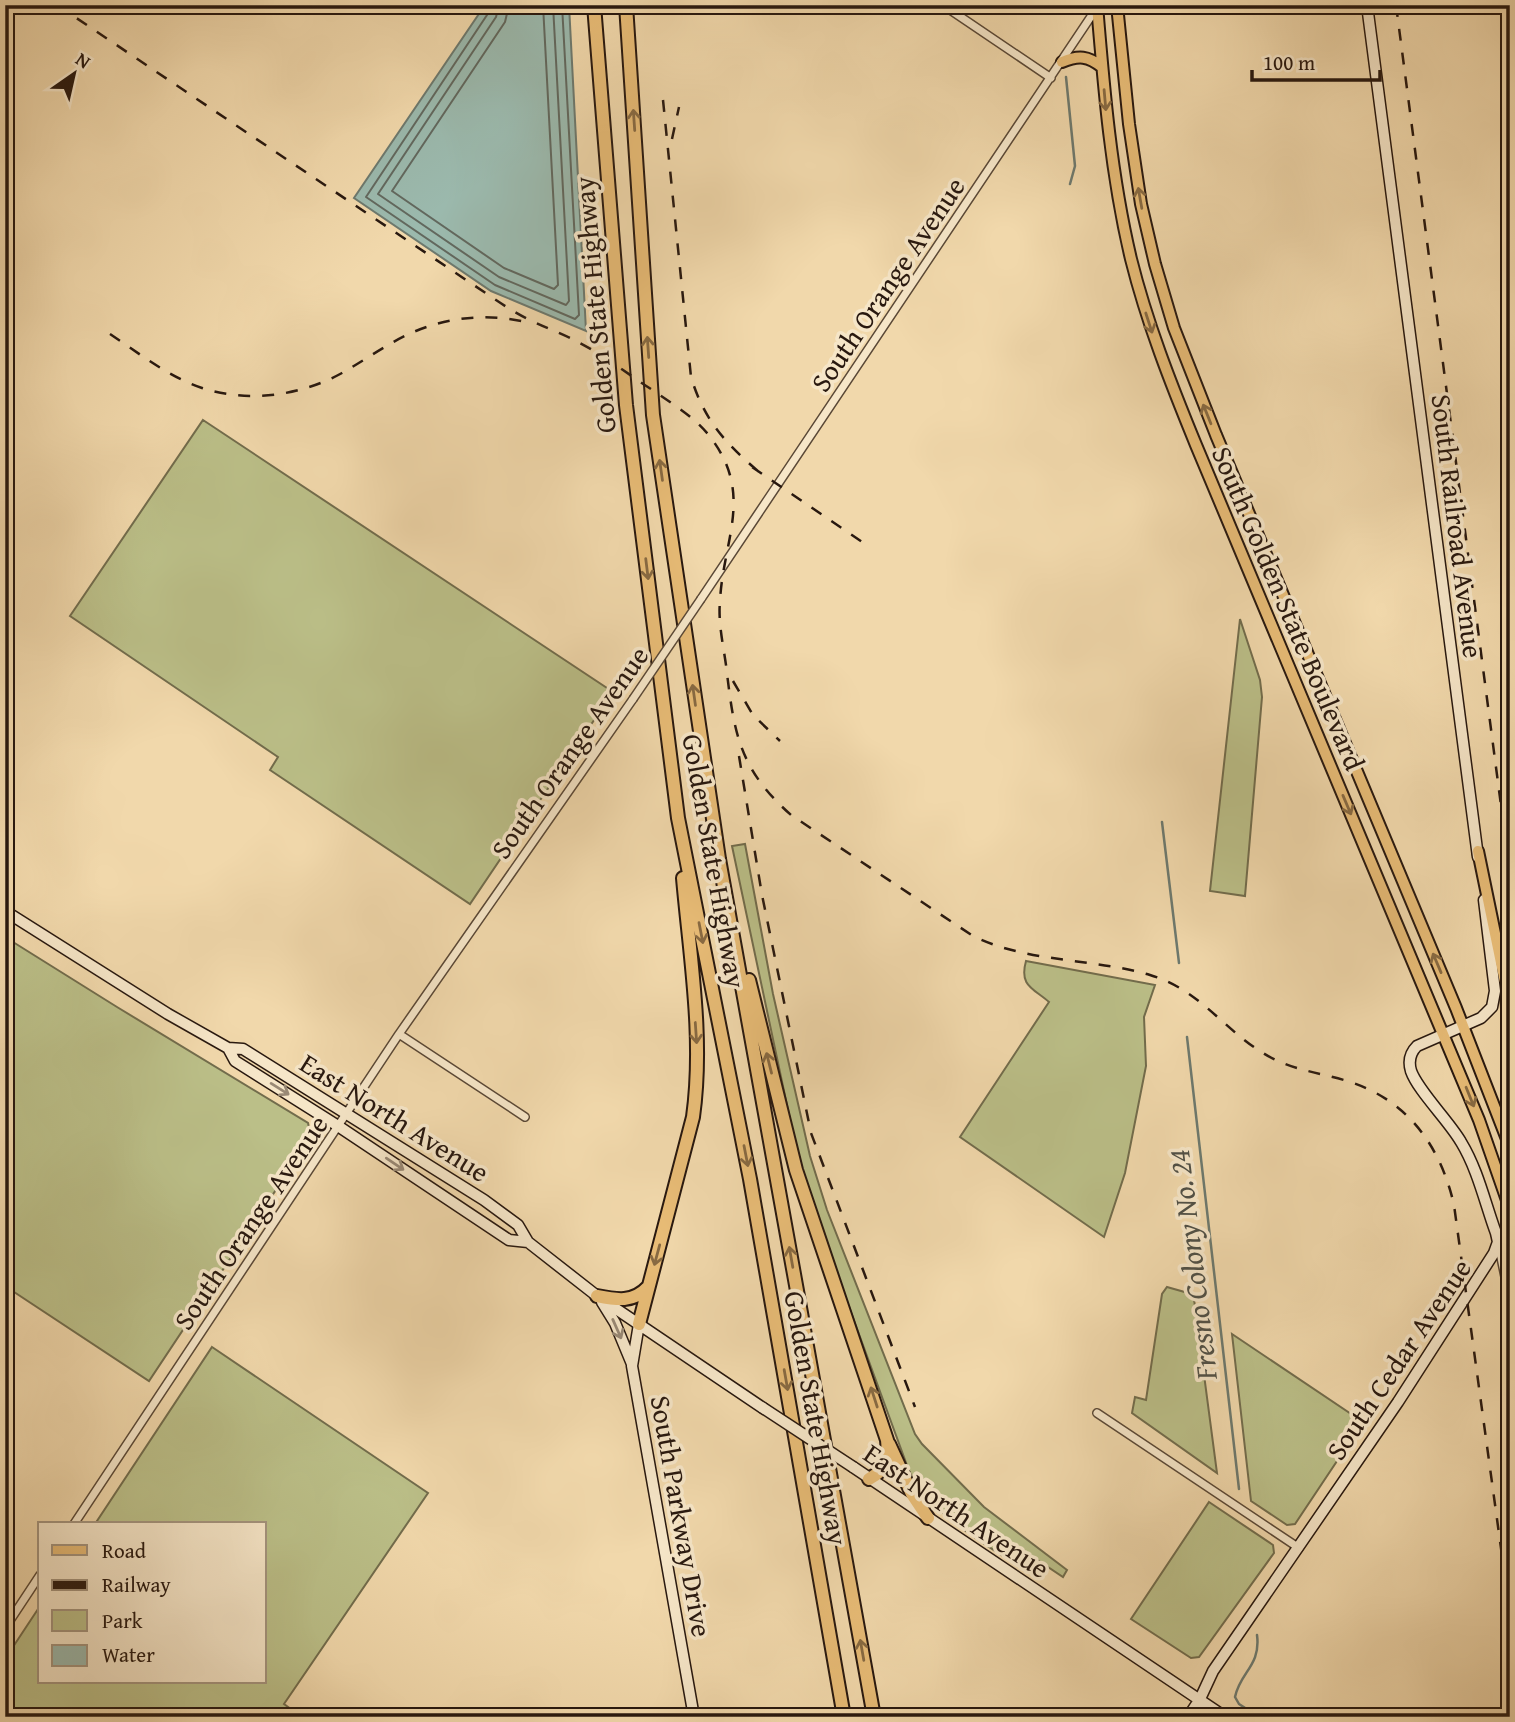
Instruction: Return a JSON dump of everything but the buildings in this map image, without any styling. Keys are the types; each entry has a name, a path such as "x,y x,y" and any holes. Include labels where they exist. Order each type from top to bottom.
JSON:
{"highway":[{"name":"Golden State Highway","path":"594,5 626,405 678,818 750,1179 844,1717"},
{"name":"Golden State Highway","path":"626,5 653,415 719,859 874,1717"},
{"path":"639,1324 693,1118 698,1072 678,818"},
{"path":"719,859 796,1170 887,1440 912,1494 928,1518"},
{"path":"597,1296 625,1300 642,1294 648,1287"},
{"path":"869,1479 885,1466 887,1440"}],"main road":[{"name":"South Golden State Boulevard","path":"1117,5 1136,180 1155,264 1174,328 1453,1030 1510,1209"},
{"name":"South Golden State Boulevard","path":"1098,6 1108,132 1122,215 1139,289 1156,344 1196,445 1453,1030 1510,1147"},
{"path":"1062,62 1080,56 1093,60 1102,67"},
{"path":"1478,851 1506,987 1510,1073"}],"street":[{"path":"943,5 1051,78"},
{"name":"South Railroad Avenue","path":"1367,5 1478,851 1494,998 1486,1015 1453,1030"},
{"name":"South Orange Avenue","path":"76,1522 399,1034 701,599 1098,6"},
{"name":"East North Avenue","path":"5,912 168,1014 228,1048 243,1049 484,1200 519,1224 528,1242 597,1296 1225,1717"},
{"name":"South Cedar Avenue","path":"1188,1717 1213,1671 1482,1275 1498,1242 1483,1192 1464,1146 1411,1071 1410,1058 1413,1049 1453,1030"},
{"path":"399,1034 526,1117"},
{"name":"East North Avenue","path":"228,1048 235,1061 509,1240 528,1242"},
{"path":"1498,1242 1510,1301"},
{"path":"597,1296 615,1323 632,1366"},
{"name":"South Parkway Drive","path":"639,1324 632,1366 694,1717"},
{"path":"1097,1413 1299,1548"},
{"path":"5,1628 38,1578"}],"green space":[{"path":"203,420 613,692 470,904 270,770 278,757 70,616"},
{"path":"1240,619 1260,680 1262,697 1245,896 1210,891"},
{"path":"745,844 773,994 810,1156 827,1210 915,1434 984,1507 1067,1570 1063,1577 1015,1545 1006,1558 993,1550 943,1513 912,1479 815,1214 798,1157 732,846"},
{"path":"5,937 308,1123 311,1137 149,1381 5,1286"},
{"path":"1026,961 1155,985 1144,1017 1146,1066 1125,1173 1104,1237 960,1137 1049,1002 1026,981"},
{"path":"1167,1287 1188,1293 1194,1299 1217,1473 1132,1413 1135,1397 1146,1400 1162,1294"},
{"path":"1232,1334 1363,1422 1295,1524 1287,1525 1251,1501"},
{"path":"212,1347 428,1493 284,1704 302,1717 5,1717 5,1659 38,1609 38,1684 266,1684 266,1522 96,1522"},
{"path":"1209,1502 1273,1545 1274,1553 1199,1657 1191,1658 1131,1619"}],"water":[{"path":"485,5 569,5 586,331 491,291 354,198"}],"waterway":[{"name":"Fresno Colony No. 24","path":"1066,77 1075,166 1070,184"},
{"name":"Fresno Colony No. 24","path":"1162,822 1179,963"},
{"name":"Fresno Colony No. 24","path":"1187,1037 1239,1489"},
{"name":"Fresno Colony No. 24","path":"1257,1635 1256,1654 1235,1697 1239,1704 1259,1717"}],"railway":[{"path":"57,5 507,307 607,359 692,418 705,431 724,459 734,499 720,609 721,633 736,730 749,765 773,798 791,815 973,936 1016,951 1128,970 1168,982 1197,1000 1263,1053 1292,1066 1366,1088 1402,1111 1417,1126 1440,1162 1454,1205 1510,1614"},
{"path":"1396,5 1510,874"},
{"path":"663,100 691,377 702,406 717,430 759,472"},
{"path":"672,139 679,107"},
{"path":"110,334 178,378 220,393 255,396 291,392 326,381 402,337 439,323 482,317 526,322"},
{"path":"752,467 868,546"},
{"path":"733,681 753,715 780,741"},
{"path":"739,756 762,895 811,1133 915,1407"}]}
